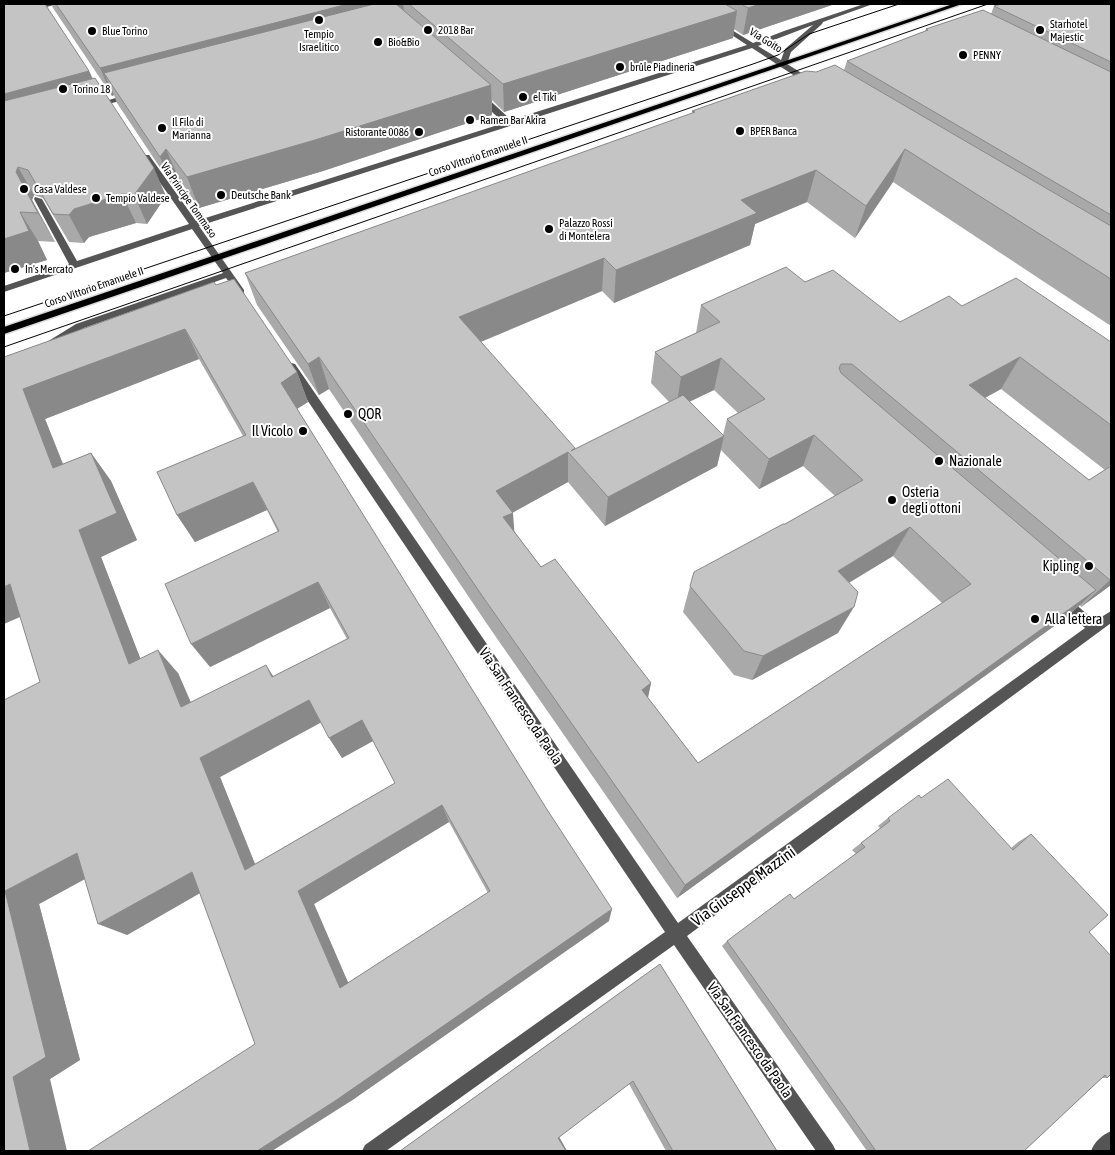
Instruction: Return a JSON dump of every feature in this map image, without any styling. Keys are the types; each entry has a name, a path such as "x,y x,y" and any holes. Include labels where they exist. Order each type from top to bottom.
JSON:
{"main road":[{"name":"Corso Vittorio Emanuele II","path":"4,331 960,4"}],"street":[{"path":"4,16 47,8 55,4"},
{"name":"Corso Vittorio Emanuele II","path":"4,289 192,226 754,46 870,4"},
{"name":"Via Goito","path":"709,18 818,84 800,88"},
{"path":"783,64 788,50 823,20"},
{"path":"473,90 510,124"},
{"path":"85,108 106,98 137,94"},
{"path":"106,98 114,110"},
{"name":"Via Principe Tommaso","path":"142,151 192,226 217,258"},
{"path":"38,199 74,266"},
{"path":"217,258 248,302"},
{"path":"73,344 37,356 49,343 80,326 233,283"},
{"name":"Via San Francesco da Paola","path":"284,356 827,1151"},
{"path":"1052,592 1094,628"},
{"name":"Via Giuseppe Mazzini","path":"371,1151 677,933 1111,616"},
{"path":"1100,1151 1111,1140"}],"building":[{"path":"4,4 45,4 89,71 4,94"},
{"path":"56,4 348,4 100,68"},
{"path":"374,4 396,4 491,85 315,140 187,177 166,149 160,157 104,73"},
{"path":"409,4 725,4 737,11 503,84"},
{"path":"741,4 760,4 748,8"},
{"path":"1001,4 1111,4 1111,62 994,6"},
{"path":"983,10 1111,72 1111,215 847,61 928,30 926,29"},
{"path":"835,65 1111,226 1111,279 905,149 866,206 816,170 741,200 757,213 711,232 616,270 604,258 459,317 575,448 571,451 683,395 724,436 608,497 568,452 496,491 513,513 503,517 541,567 555,559 651,683 642,690 698,763 971,584 910,527 838,571 858,592 854,607 763,656 744,651 690,586 694,572 863,480 814,435 769,459 727,419 765,399 721,358 681,377 655,352 720,322 701,305 786,267 805,282 833,270 900,322 949,296 962,306 1016,278 1111,342 1111,425 1020,357 969,385 1089,480 1111,466 1111,579 852,364 841,364 839,368 841,373 1096,590 685,885 483,597 319,357 308,364 245,273 695,112 692,111 806,71 816,72"},
{"path":"95,78 154,168 134,195 122,194 74,209 69,215 53,214 28,170 18,167 16,172 38,213 20,212 29,231 4,239 4,101"},
{"path":"234,279 297,372 281,383 548,811 612,909 335,1101 257,1151 88,1151 255,1044 192,872 98,924 77,853 5,891 46,1057 13,1077 30,1151 4,1151 4,700 40,682 10,584 4,587 4,357 214,282 216,285","holes":["185,329 246,435 157,472 177,515 253,482 279,531 165,584 191,644 318,582 349,638 272,677 266,665 181,707 158,650 129,664 79,530 117,513 91,453 53,468 23,389","309,700 329,738 362,720 395,783 245,870 200,758","442,805 490,891 340,988 298,891"]},
{"path":"948,779 1013,850 1031,834 1108,915 1089,932 1111,956 1111,1074 1107,1078 1105,1075 1024,1151 876,1151 727,941 790,894 794,899 865,847 861,843 890,821 888,818 919,795 921,798"},
{"path":"660,964 777,1151 673,1151 633,1081 558,1138 566,1151 400,1151"}],"tram line":[{"path":"4,316 753,64 778,55 809,34 899,4"},
{"path":"4,347 988,4"}],"place":[{"name":"Tempio Israelitico","path":"319,20"},
{"name":"2018 Bar","path":"428,30"},
{"name":"Starhotel Majestic","path":"1040,30"},
{"name":"Blue Torino","path":"92,31"},
{"name":"Bio&Bio","path":"378,42"},
{"name":"PENNY","path":"963,55"},
{"name":"brûle Piadineria","path":"620,67"},
{"name":"Torino 18","path":"63,89"},
{"name":"el Tiki","path":"523,97"},
{"name":"Ramen Bar Akira","path":"470,120"},
{"name":"Il Filo di Marianna","path":"162,128"},
{"name":"BPER Banca","path":"740,131"},
{"name":"Ristorante 0086","path":"419,132"},
{"name":"Casa Valdese","path":"24,189"},
{"name":"Deutsche Bank","path":"221,195"},
{"name":"Tempio Valdese","path":"96,198"},
{"name":"Palazzo Rossi di Montelera","path":"549,229"},
{"name":"In's Mercato","path":"15,269"},
{"name":"QOR","path":"348,414"},
{"name":"Il Vicolo","path":"303,431"},
{"name":"Nazionale","path":"939,461"},
{"name":"Osteria degli ottoni","path":"892,500"},
{"name":"Kipling","path":"1089,566"},
{"name":"Alla lettera","path":"1035,619"}]}
